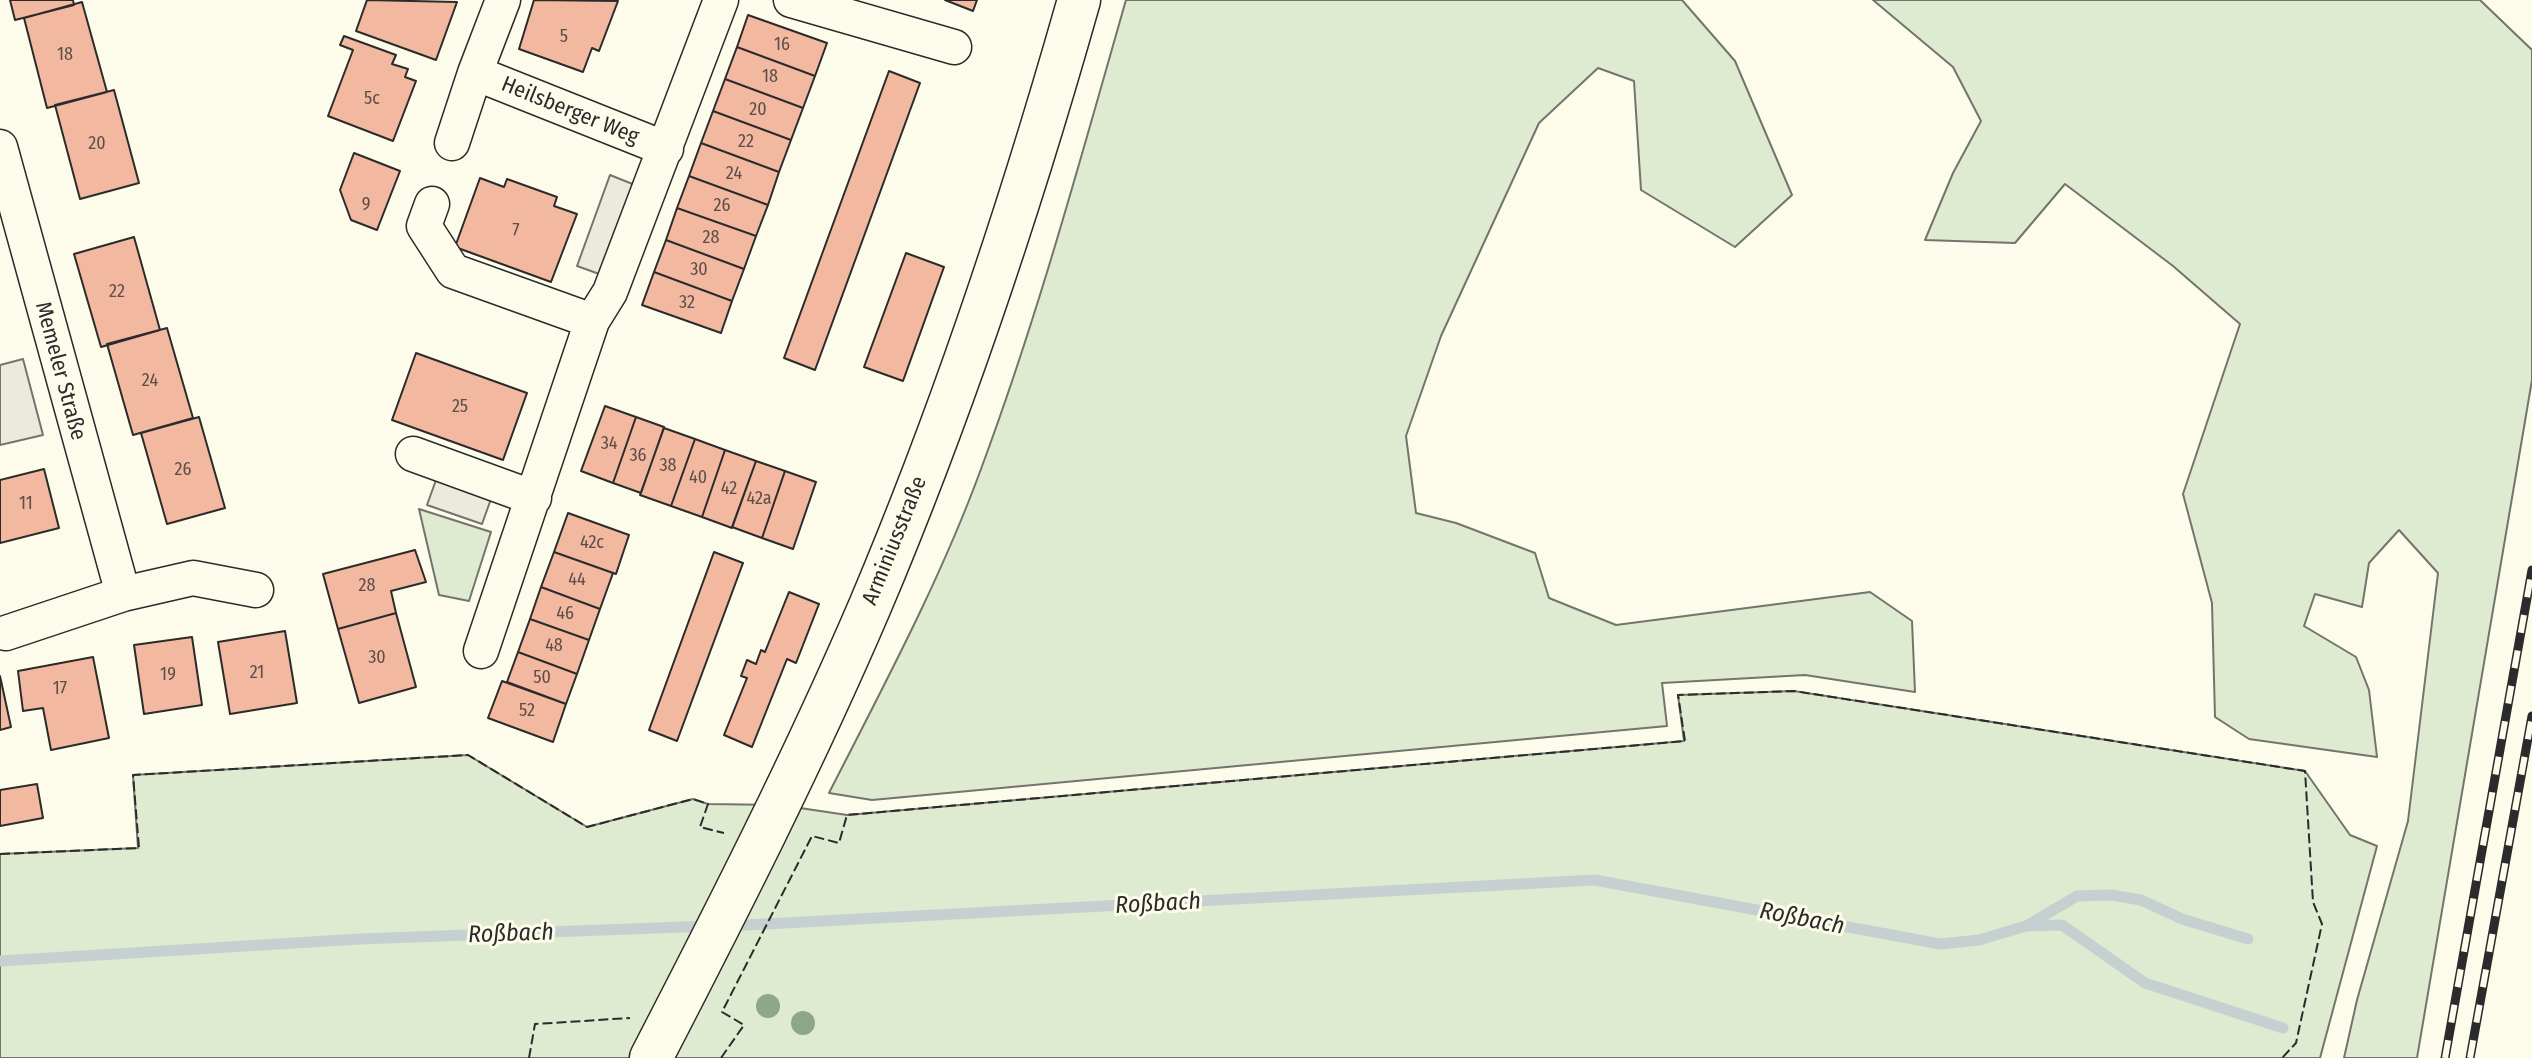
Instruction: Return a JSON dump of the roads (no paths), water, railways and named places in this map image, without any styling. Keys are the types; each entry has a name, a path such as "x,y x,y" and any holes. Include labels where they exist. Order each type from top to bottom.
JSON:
{"street":[{"name":"Heilsberger Weg","path":"452,143 503,0"},
{"name":"Heilsberger Weg","path":"481,651 592,321 610,292 721,0"},
{"path":"791,0 954,47"},
{"name":"Arminiusstraße","path":"660,1040 763,840 871,604 943,420 1054,88 1079,0"},
{"name":"Heilsberger Weg","path":"475,73 666,149"},
{"name":"Memeler Straße","path":"0,147 123,594"},
{"path":"432,204 424,226 453,271 592,321"},
{"path":"413,454 534,498"},
{"path":"6,633 123,594 193,578 256,590"}],"waterway":[{"name":"Roßbach","path":"727,926 1595,880 1940,944 1979,940 2026,926 2062,925 2145,983 2283,1028"},
{"path":"2028,925 2077,896 2112,895 2141,900 2182,919 2248,939"},
{"name":"Roßbach","path":"0,961 360,939 710,926"}],"railway":[{"path":"2445,1058 2532,570"},
{"path":"2470,1058 2532,716"}]}
